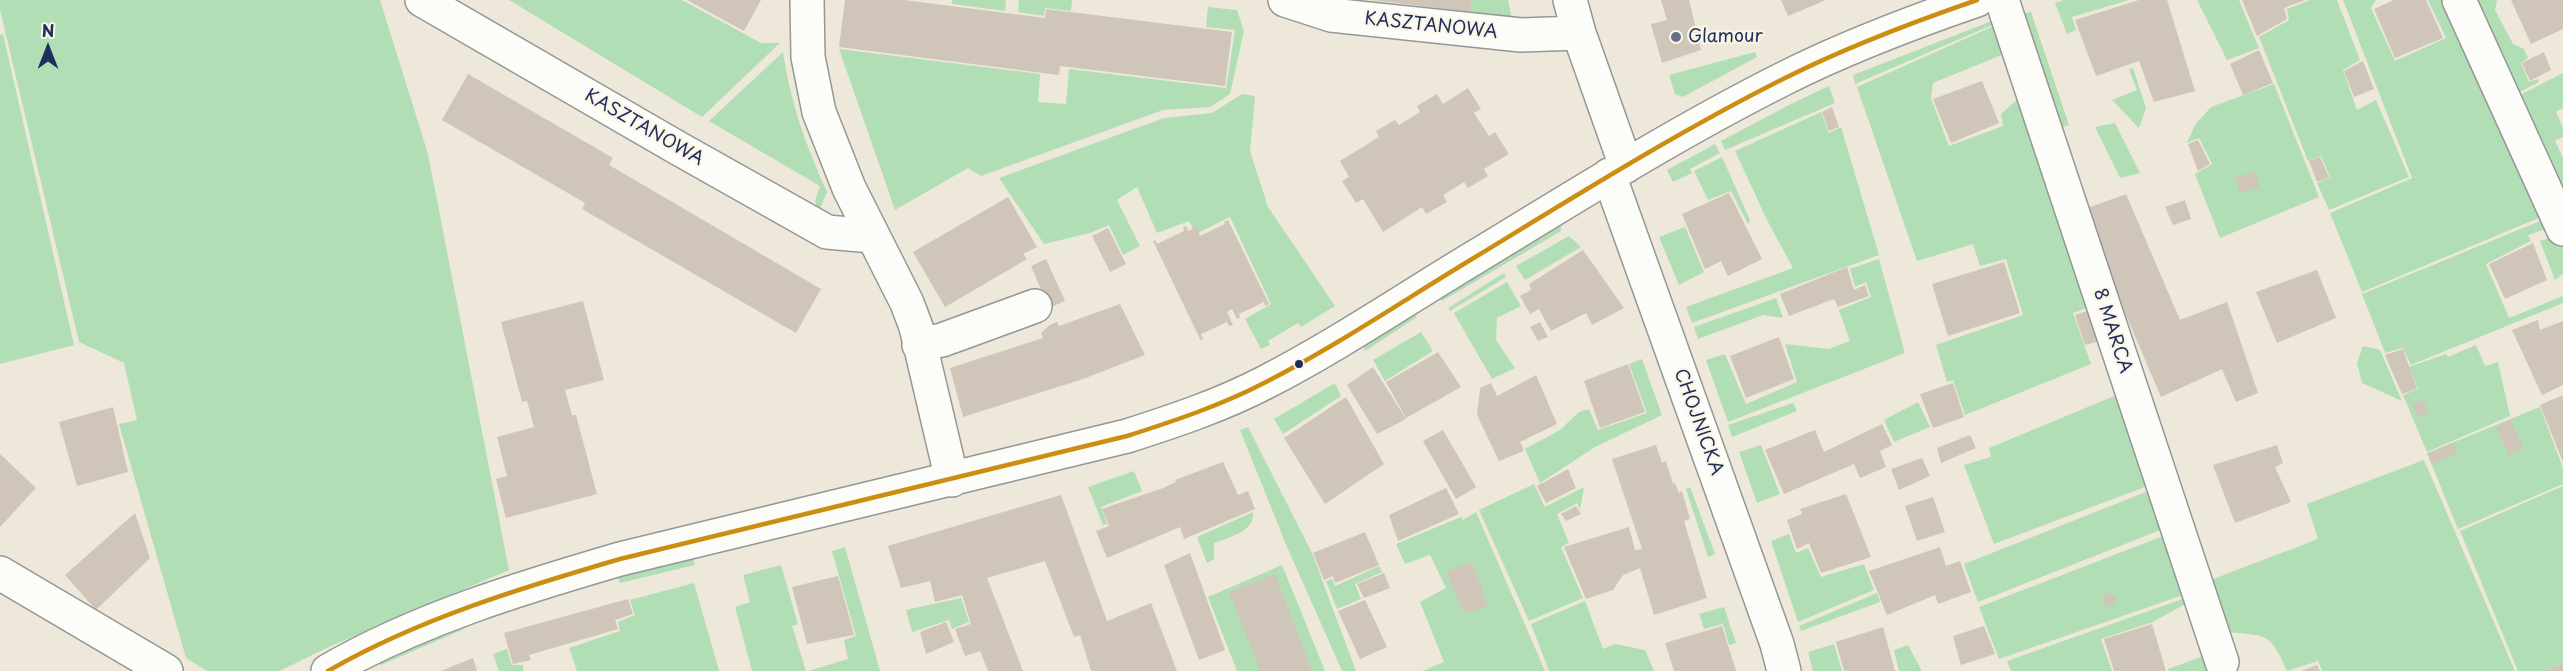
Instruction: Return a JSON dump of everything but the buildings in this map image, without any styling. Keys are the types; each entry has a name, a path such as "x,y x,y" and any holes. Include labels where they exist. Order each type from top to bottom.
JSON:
{"street":[{"name":"KASZTANOWA","path":"422,0 827,232 872,236"},
{"path":"807,0 808,57 819,112 849,188 907,303 952,480"},
{"name":"KASZTANOWA","path":"1285,0 1331,15 1521,35 1578,33"},
{"name":"CHOJNICKA","path":"1570,0 1618,170 1770,623 1784,671"},
{"path":"328,671 354,656 469,607 538,583 620,560 1127,436 1175,421 1265,383 1618,170 1781,80 1899,27 1977,0"},
{"name":"8 MARCA","path":"2002,0 2222,662"},
{"path":"2459,0 2563,229"},
{"path":"919,345 942,340 1035,306"},
{"path":"0,573 166,671"}],"green space":[{"path":"0,0 380,0 428,154 509,570 331,646 279,671 207,671 186,658 119,424 137,420 124,363 79,342 0,10"},
{"path":"509,0 682,0 761,43 780,43 702,117"},
{"path":"952,0 1006,0 1005,11 952,4"},
{"path":"1019,0 1072,0 1071,11 1045,8 1044,16 1018,12"},
{"path":"1314,0 1357,0 1470,12 1472,0 1508,0 1513,24"},
{"path":"2064,0 2129,0 2072,17 2076,30 2067,34 2055,3"},
{"path":"2197,0 2239,0 2259,48 2227,60"},
{"path":"2310,0 2337,0 2360,60 2343,70 2357,110 2376,100 2409,177 2329,210 2317,183 2330,177 2321,156 2308,161 2259,37 2289,20 2287,9"},
{"path":"2343,0 2376,0 2371,8 2395,61 2446,38 2428,0 2447,0 2541,217 2362,292 2330,213 2412,178"},
{"path":"2475,0 2497,0 2495,10 2513,44 2524,49 2528,58 2521,63 2529,82 2538,79 2539,82 2516,94"},
{"path":"1208,7 1237,10 1244,31 1230,94 1210,107 1163,110 981,176 968,168 895,210 839,49 1040,74 1038,102 1066,104 1069,69 1226,88 1235,30 1206,27"},
{"path":"2031,12 2069,125 2059,128 2021,14"},
{"path":"1997,19 1997,23 1855,84 1853,75"},
{"path":"1996,25 2004,54 1933,83 1931,98 1949,146 2003,126 2001,114 2020,97 2090,307 2073,313 2091,364 1965,415 1953,380 1947,382 1936,345 2023,315 2006,259 1980,266 1973,244 1917,261 1857,87"},
{"path":"3,34 74,345 0,364 0,35"},
{"path":"783,52 800,123 827,192 818,214 815,201 820,186 709,121"},
{"path":"1755,52 1757,57 1683,97 1675,94 1669,75"},
{"path":"2133,68 2146,108 2139,128 2112,100 2137,90 2129,69"},
{"path":"2563,73 2563,108 2556,112 2563,128 2563,137 2555,141 2563,158 2563,186 2558,188 2518,96"},
{"path":"2274,84 2319,197 2220,238 2195,174 2212,164 2199,138 2187,143 2195,125 2211,107"},
{"path":"1829,86 1835,103 1725,150 1721,141"},
{"path":"1242,94 1255,96 1250,151 1268,207 1335,306 1301,327 1298,323 1268,341 1270,345 1261,349 1245,319 1271,304 1230,217 1196,234 1189,221 1157,233 1137,187 1117,200 1140,246 1123,255 1109,225 1090,233 1044,244 999,178 1164,118 1212,113"},
{"path":"1821,112 1829,133 1841,127 1879,255 1692,323 1686,307 1793,268 1767,220 1735,151"},
{"path":"2115,123 2140,173 2120,178 2095,127"},
{"path":"1715,144 1720,153 1690,169 1692,173 1673,182 1667,170"},
{"path":"1722,157 1750,220 1748,224 1731,191 1708,200 1694,171"},
{"path":"2545,219 2549,228 2528,235 2531,241 2486,264 2509,318 2563,296 2563,303 2411,365 2403,348 2385,353 2362,294"},
{"path":"1561,225 1561,231 1442,301 1440,297"},
{"path":"1685,227 1704,272 1679,285 1659,237"},
{"path":"2558,235 2563,245 2563,274 2555,280 2540,241"},
{"path":"1569,236 1581,247 1525,280 1516,266"},
{"path":"1879,259 1905,353 1728,422 1706,360 1725,354 1746,404 1797,382 1785,344 1829,349 1850,341 1839,310 1871,297 1866,282 1855,287 1850,269"},
{"path":"1504,273 1506,277 1450,311 1448,308"},
{"path":"1507,282 1521,306 1497,318 1496,340 1515,368 1492,379 1454,313"},
{"path":"1776,298 1783,318 1763,315 1698,339 1694,327"},
{"path":"1413,314 1417,317 1365,351 1362,344"},
{"path":"1421,332 1433,351 1385,381 1373,360"},
{"path":"2476,345 2485,366 2498,362 2510,416 2427,452 2403,395 2418,389 2409,367 2446,354 2448,357"},
{"path":"2363,346 2380,350 2402,401 2362,383 2357,363"},
{"path":"1642,359 1662,415 1595,447 1540,483 1525,449 1560,430 1579,412 1589,409 1598,430 1647,413 1629,364"},
{"path":"1335,383 1341,396 1283,434 1274,419"},
{"path":"2119,394 2150,485 1994,544 1964,465 1991,457 1989,448"},
{"path":"1918,402 1930,427 1894,442 1884,420"},
{"path":"1793,403 1797,411 1732,437 1728,425"},
{"path":"2540,407 2563,468 2563,484 2458,529 2427,453"},
{"path":"1248,427 1312,553 1356,671 1342,671 1287,547 1240,430"},
{"path":"1761,445 1780,494 1757,503 1739,452"},
{"path":"2424,460 2515,671 2322,671 2318,661 2287,671 2276,649 2266,638 2227,632 2208,581 2318,539 2307,504"},
{"path":"1134,471 1142,491 1101,507 1107,524 1103,525 1088,487"},
{"path":"1534,484 1545,507 1584,487 1580,510 1577,503 1557,514 1569,543 1561,547 1583,598 1529,621 1479,510"},
{"path":"2563,486 2563,663 2545,671 2518,671 2460,531"},
{"path":"1690,487 1715,554 1708,557 1686,489"},
{"path":"2151,490 2163,529 1978,602 1964,564"},
{"path":"1253,512 1250,524 1240,533 1214,543 1214,559 1207,563 1197,537"},
{"path":"1476,512 1545,671 1422,671 1444,662 1420,602 1446,588 1430,555 1405,564 1396,544 1461,517 1463,520"},
{"path":"1789,534 1796,553 1808,548 1821,577 1864,564 1874,590 1798,622 1771,541"},
{"path":"2166,535 2186,594 1999,659 1979,607"},
{"path":"845,547 880,671 808,671 848,659 844,640 856,636 832,551"},
{"path":"693,558 695,565 620,583 618,577"},
{"path":"781,565 798,624 792,626 806,671 752,671 735,607 750,602 743,575"},
{"path":"1282,565 1325,671 1237,671 1208,597"},
{"path":"1379,566 1382,572 1355,584 1361,599 1337,609 1326,581 1332,579 1335,586"},
{"path":"694,583 719,671 577,671 569,648 620,631 618,622 635,615 630,600"},
{"path":"1877,593 1880,602 1801,631 1799,626"},
{"path":"2188,597 2189,602 2153,622 2101,639 2112,671 2011,671 2007,661"},
{"path":"961,598 969,622 952,629 949,620 912,632 906,610"},
{"path":"1585,601 1603,649 1615,644 1645,650 1654,671 1549,671 1531,624"},
{"path":"1724,607 1736,643 1729,645 1723,624 1704,629 1699,614"},
{"path":"462,624 464,629 381,665 377,661"},
{"path":"1834,644 1842,671 1813,671 1808,652"},
{"path":"1908,645 1922,671 1899,671 1894,650"},
{"path":"507,649 512,665 523,665 523,671 499,671 493,654"},
{"path":"2206,655 2212,671 2169,671 2168,669"}],"transit line":[{"path":"328,671 362,652 434,620 508,593 583,570 620,559 1127,436 1215,405 1266,382 1320,353 1589,187 1742,100 1853,47 1977,0"}],"place":[{"name":"Glamour","path":"1676,37"}]}
